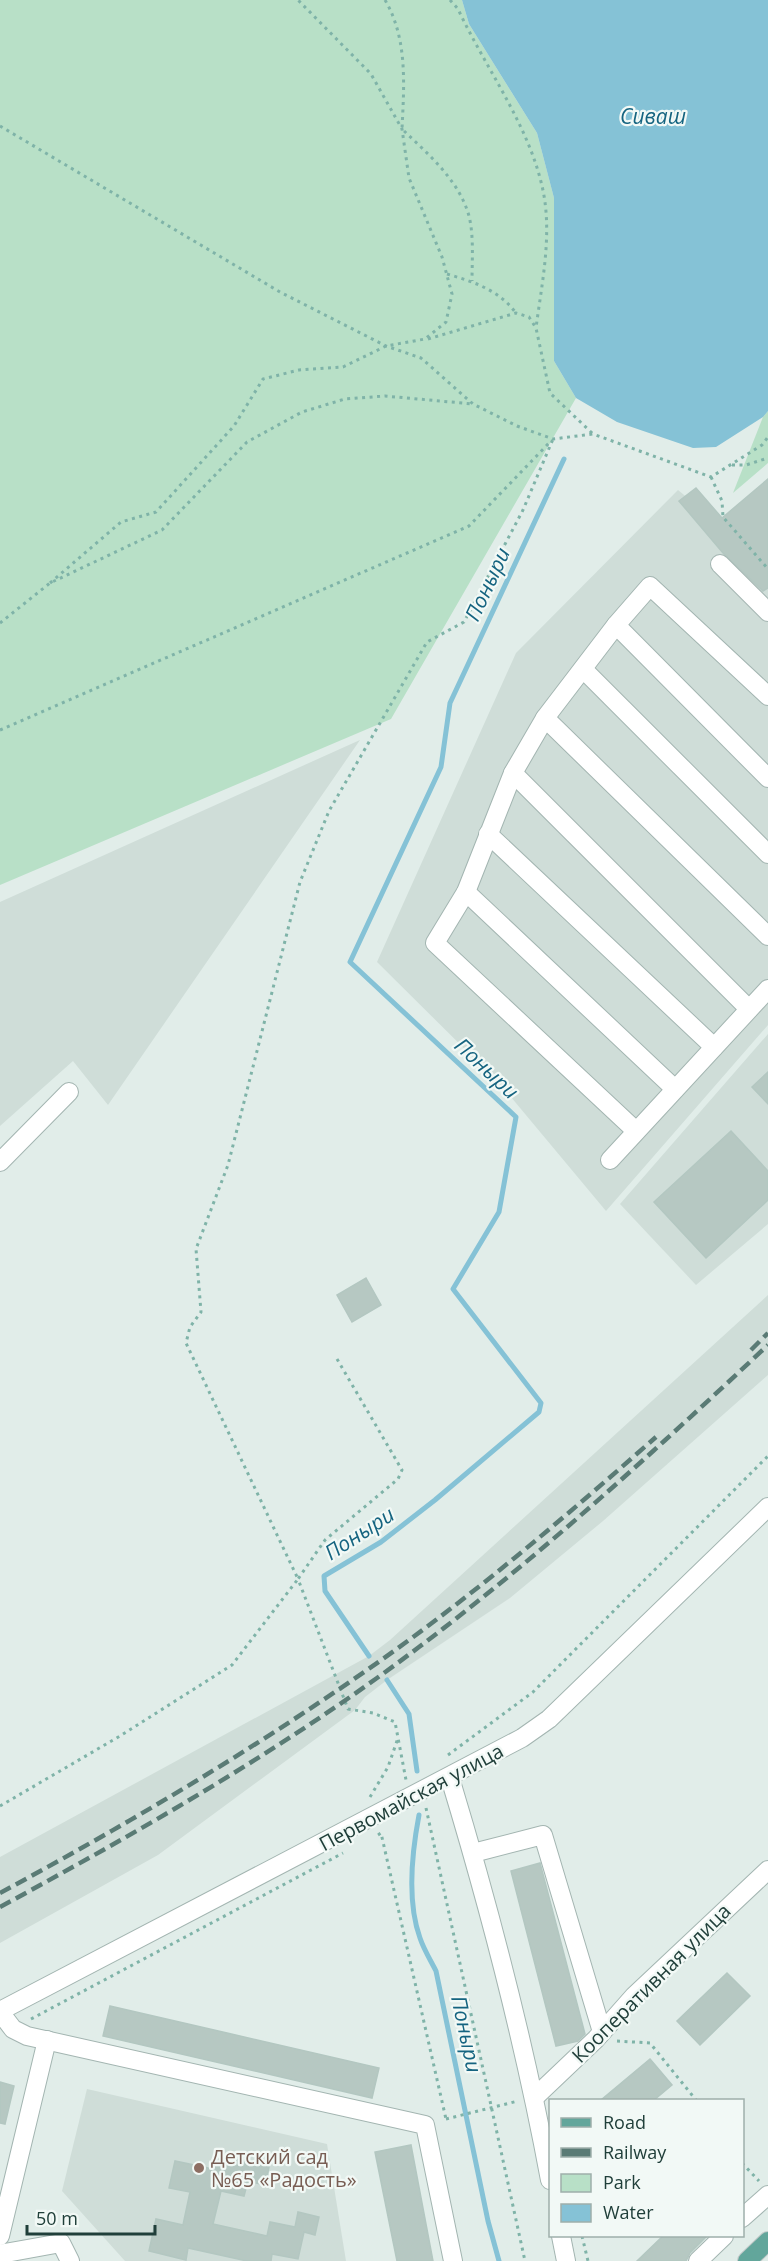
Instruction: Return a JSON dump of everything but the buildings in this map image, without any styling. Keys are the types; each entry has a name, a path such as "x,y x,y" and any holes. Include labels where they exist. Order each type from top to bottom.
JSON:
{"main road":[{"path":"747,2261 768,2241"}],"street":[{"path":"720,564 768,612"},
{"path":"636,1131 435,943 466,892 513,773 545,718 616,625 650,586 768,696"},
{"path":"616,625 768,778"},
{"path":"583,669 768,854"},
{"path":"545,718 768,936"},
{"path":"513,773 749,1009"},
{"path":"488,834 714,1047"},
{"path":"466,892 675,1089"},
{"path":"610,1160 768,988"},
{"path":"0,1162 69,1092"},
{"name":"Первомайская улица","path":"0,2011 450,1778 522,1738 549,1719 768,1507"},
{"path":"450,1778 473,1853 535,2097 549,2174"},
{"path":"473,1853 543,1835 599,2036"},
{"name":"Кооперативная улица","path":"535,2097 599,2036 634,1996 768,1870"},
{"path":"0,2011 13,2029 47,2040 425,2125 453,2261"},
{"path":"0,2236 47,2040"},
{"path":"744,2216 765,2190"},
{"path":"561,2237 566,2261"},
{"path":"698,2261 722,2237"},
{"path":"0,2254 61,2243 70,2261"}],"path":[{"path":"298,0 371,74 402,129 433,158 460,194 470,218 472,281"},
{"path":"385,0 393,14 400,44 405,82 402,129 409,178 447,274 452,294 446,322 425,339"},
{"path":"450,0 458,9 524,138 542,186 547,231 536,328 550,393 593,434 711,477 722,501 723,518 768,569"},
{"path":"0,126 280,292 386,346 421,358 473,404 517,426 553,439 593,434"},
{"path":"447,274 472,281 505,299 516,313"},
{"path":"0,623 121,522 156,512 234,426 263,380 299,370 343,367 386,346 425,339 516,313 529,317 536,328"},
{"path":"50,583 162,530 247,442 302,412 345,399 385,396 473,404"},
{"path":"711,477 762,445 768,437"},
{"path":"0,730 469,526 553,439"},
{"path":"414,1778 406,1782 395,1722 373,1713 348,1709 322,1635 298,1579 186,1343 190,1327 201,1312 196,1249 228,1165 300,882 329,811 426,642 464,622 523,510 553,439"},
{"path":"730,465 746,465 768,458"},
{"path":"0,1806 120,1736 232,1665 325,1540 398,1479 402,1470 337,1359"},
{"path":"448,1755 534,1692 768,1456"},
{"path":"376,1798 366,1804 388,1767 398,1737"},
{"path":"426,1806 525,2261"},
{"path":"370,1839 381,1833 446,2120"},
{"path":"13,2029 350,1850"},
{"path":"599,2036 650,2043 695,2099"},
{"path":"454,2118 535,2097"},
{"path":"744,2165 765,2190"},
{"path":"582,2237 588,2261"}],"shaded area":[{"path":"768,481 768,1025 606,1211 501,1085 377,962 516,653 678,490 718,523"},
{"path":"360,740 108,1105 73,1061 0,1126 0,902"},
{"path":"768,1034 768,1224 696,1285 620,1204"},
{"path":"768,1295 768,1375 603,1521 510,1598 387,1680 365,1697 355,1710 158,1855 0,1943 0,1857 369,1656 390,1640"},
{"name":"Детский сад №65 «Радость»","path":"87,2089 327,2144 346,2261 125,2261 62,2191"}],"green space":[{"path":"0,0 462,0 469,24 537,133 554,198 554,361 576,398 391,719 0,885"},
{"path":"768,411 768,463 733,493 763,417"}],"water":[{"name":"Сиваш","path":"462,0 768,0 768,411 763,417 716,447 693,448 617,422 576,398 554,361 554,198 537,133 469,24"}],"waterway":[{"name":"Поныри","path":"369,1656 325,1591 324,1576 381,1542 435,1500 539,1412 541,1403 453,1289 499,1212 516,1117 350,962 441,767 450,703 564,459"},
{"name":"Поныри","path":"387,1680 409,1714 417,1771"},
{"name":"Поныри","path":"419,1815 414,1845 413,1909 423,1947 436,1971 488,2221 499,2261"}],"railway":[{"path":"751,1350 768,1333"},
{"path":"0,1907 239,1770 332,1710 429,1640 578,1518 768,1345"},
{"path":"0,1893 186,1787 278,1730 367,1670 515,1558 656,1437"}],"place":[{"name":"Детский сад №65 «Радость»","path":"199,2168"}]}
